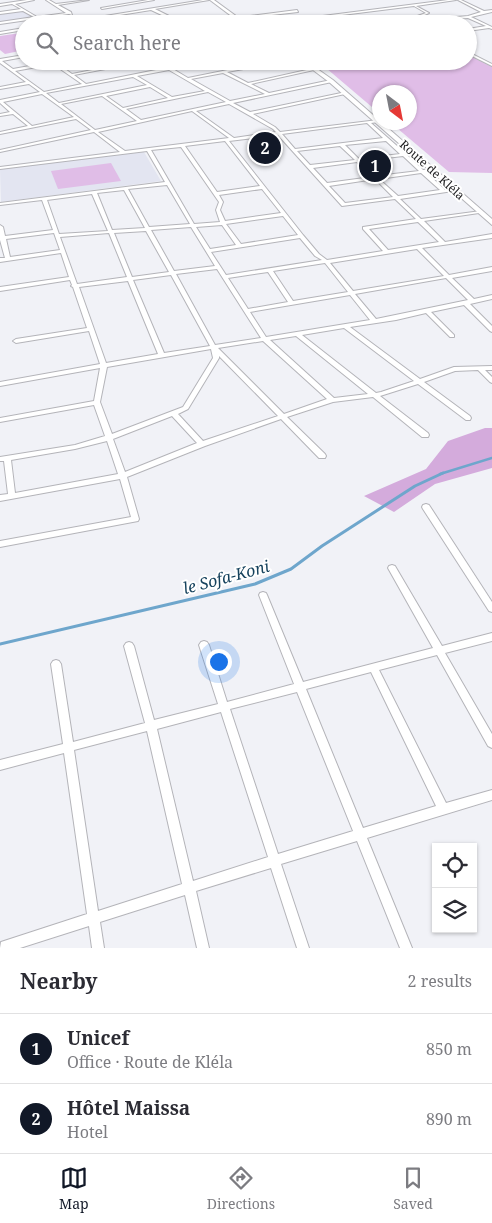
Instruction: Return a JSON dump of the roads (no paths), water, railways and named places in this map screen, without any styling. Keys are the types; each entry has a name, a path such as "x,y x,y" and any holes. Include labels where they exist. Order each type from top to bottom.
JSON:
{"main road":[{"path":"210,0 232,15"},
{"name":"Route de Kléla","path":"315,70 372,117"},
{"name":"Route de Kléla","path":"387,130 492,223"}],"street":[{"path":"0,5 33,0"},
{"path":"47,0 73,15"},
{"path":"56,5 88,0 115,15 210,0"},
{"path":"135,0 139,2"},
{"path":"102,8 153,0"},
{"path":"174,0 183,4"},
{"path":"333,15 455,0"},
{"path":"459,0 484,12"},
{"path":"12,3 31,15"},
{"path":"414,5 428,13 423,15"},
{"path":"152,9 165,15"},
{"path":"0,13 23,10"},
{"path":"268,15 297,11"},
{"path":"474,15 492,11"},
{"path":"56,15 70,13"},
{"path":"0,23 15,21"},
{"path":"477,21 492,27"},
{"path":"477,29 492,27"},
{"path":"0,28 6,32"},
{"path":"0,33 15,30"},
{"path":"0,61 15,58"},
{"path":"477,58 492,65"},
{"path":"0,61 123,152"},
{"path":"64,70 86,85"},
{"path":"71,75 97,70"},
{"path":"0,101 165,70"},
{"path":"172,70 279,132 344,205 453,190"},
{"path":"187,79 234,70"},
{"path":"247,84 310,70"},
{"path":"224,72 268,94"},
{"path":"134,76 172,99"},
{"path":"0,151 331,81"},
{"path":"0,88 28,83"},
{"path":"57,104 150,86"},
{"path":"122,109 209,91"},
{"path":"248,114 345,93"},
{"path":"102,95 140,121"},
{"path":"0,101 31,127"},
{"path":"193,110 233,138"},
{"path":"0,115 14,112"},
{"path":"0,134 76,118"},
{"path":"368,122 444,191"},
{"path":"0,168 372,122"},
{"path":"226,140 301,236 317,255 326,261 374,321"},
{"path":"295,150 388,140"},
{"path":"182,145 221,202 218,210 223,223 240,246"},
{"path":"342,145 443,243"},
{"path":"148,149 208,251 264,338 332,400"},
{"path":"309,166 414,153"},
{"path":"326,185 432,170"},
{"path":"0,204 168,182"},
{"path":"216,194 263,187"},
{"path":"125,188 213,346 282,418 322,456"},
{"path":"94,192 162,355"},
{"path":"0,544 135,518 97,402 104,365 44,199"},
{"path":"387,252 365,228 479,212"},
{"path":"1,238 223,223 284,214"},
{"path":"0,227 1,238 8,259"},
{"path":"208,251 301,236"},
{"path":"225,277 492,236"},
{"path":"418,247 472,301"},
{"path":"0,260 62,251"},
{"path":"74,286 218,267"},
{"path":"247,311 492,269"},
{"path":"269,270 291,303"},
{"path":"0,289 72,278"},
{"path":"0,384 213,346 374,321 492,297"},
{"path":"465,302 492,330"},
{"path":"426,310 452,336"},
{"path":"345,326 468,418"},
{"path":"16,341 90,329"},
{"path":"296,333 425,435"},
{"path":"12,496 3,459 74,447 108,438 186,408 216,358 213,346"},
{"path":"479,368 492,380"},
{"path":"0,498 122,476 202,444 332,400 374,395 454,370 492,368"},
{"path":"0,420 97,402"},
{"path":"173,413 202,444"},
{"path":"426,507 492,609"},
{"path":"392,568 492,743"},
{"path":"263,595 406,948"},
{"path":"0,765 492,637"},
{"path":"204,645 226,707 303,948"},
{"path":"129,646 151,726 203,948"},
{"path":"56,664 98,948"},
{"path":"373,667 443,810"},
{"path":"1,948 190,889 274,859 492,795"}],"waterway":[{"name":"le Sofa-Koni","path":"443,473 492,458"},
{"name":"le Sofa-Koni","path":"0,644 255,584 291,569 322,546 415,486 443,473"}],"place":[{"name":"Hôtel Maissa","path":"265,148"},
{"name":"Unicef","path":"375,166"}]}
